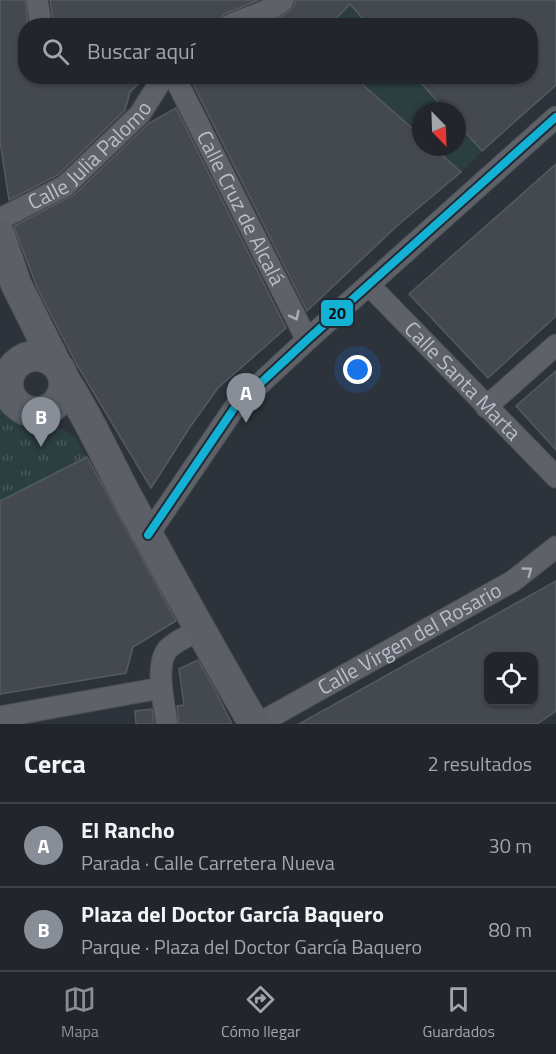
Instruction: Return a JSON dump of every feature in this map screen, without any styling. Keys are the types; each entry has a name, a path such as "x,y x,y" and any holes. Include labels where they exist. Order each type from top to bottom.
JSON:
{"main road":[{"path":"0,236 16,284 60,371 88,416 115,474 199,630 256,724"},
{"path":"16,284 21,328 8,384 15,402 78,427 115,474"},
{"path":"10,368 32,356 42,356 60,371 64,387 58,402 22,406"}],"street":[{"path":"37,0 40,18"},
{"path":"244,8 276,7 283,0"},
{"name":"Calle Julia Palomo","path":"0,219 65,186 140,114 159,84"},
{"name":"Calle Cruz de Alcalá","path":"178,84 307,340"},
{"path":"148,535 235,407 556,117"},
{"name":"Calle Santa Marta","path":"369,285 556,477"},
{"path":"486,407 556,345"},
{"name":"Calle Virgen del Rosario","path":"256,724 513,581 556,547"},
{"path":"167,724 161,688 162,662 168,650 199,630"},
{"path":"0,717 161,688"}],"green space":[{"path":"346,0 363,18 334,18"},
{"path":"361,84 421,84 438,102 412,102 412,128"},
{"path":"466,133 482,151 461,172 443,156 466,156"},
{"path":"0,409 25,426 61,428 76,438 87,457 0,501"}],"building":[{"path":"0,0 25,0 27,18 18,18 18,84 138,84 130,92 125,110 58,175 9,200 0,141"},
{"path":"50,0 259,0 224,14 221,18 53,18"},
{"path":"295,0 556,0 556,85 482,151 466,133 466,102 438,102 422,84 538,84 538,18 362,18 350,4 337,18 279,18 295,5"},
{"path":"193,84 362,84 412,128 412,156 443,156 461,172 398,225 307,311"},
{"path":"176,108 286,328 218,388 151,488 77,365 37,288 14,226 74,195 149,123"},
{"path":"556,164 556,316 488,378 409,294"},
{"path":"556,371 556,450 516,406"},
{"path":"87,457 176,621 133,647 126,673 0,694 0,501"},
{"path":"556,581 556,711 537,724 299,724"},
{"path":"198,660 232,724 179,724 177,706 184,705 179,669"},
{"path":"152,709 154,724 136,724 135,711"}],"transit line":[{"name":"20","path":"148,535 235,407 556,117"}],"place":[{"name":"El Rancho","path":"246,423"},
{"name":"Plaza del Doctor García Baquero","path":"41,447"}]}
